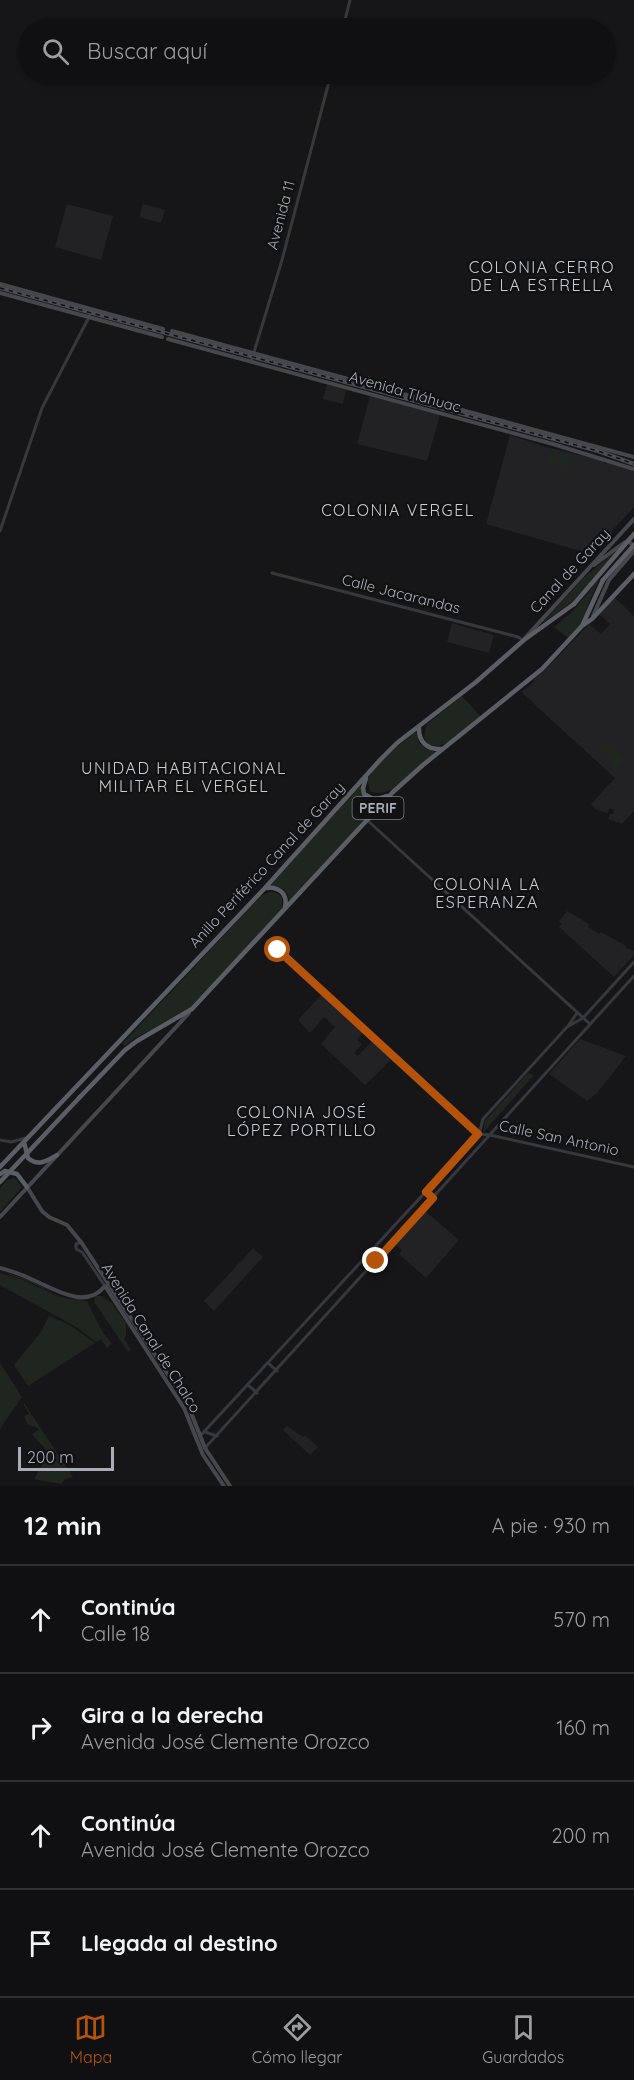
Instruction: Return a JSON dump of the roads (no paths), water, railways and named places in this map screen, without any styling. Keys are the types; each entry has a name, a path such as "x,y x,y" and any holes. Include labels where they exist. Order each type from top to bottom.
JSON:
{"highway":[{"name":"Canal de Garay","path":"574,604 634,534"},
{"name":"Canal de Garay","path":"582,626 603,580 634,546"},
{"path":"582,626 592,619 634,574"},
{"name":"Anillo Periférico Canal de Garay","path":"0,1167 264,889 397,743 476,682 524,640 574,604"},
{"name":"PERIF","path":"0,1182 125,1050 192,1009 393,792 542,669 582,626"},
{"path":"419,726 422,742 428,748 444,749"},
{"path":"368,773 363,782 363,788 364,794 370,799 382,799 393,792"},
{"path":"264,889 274,888 283,893 286,903 282,912"},
{"path":"26,1140 28,1158 35,1163 45,1162 57,1155"},
{"path":"0,1174 6,1171 17,1174 27,1187"}],"main road":[{"path":"0,284 164,329"},
{"path":"0,293 162,338"},
{"name":"Avenida Tláhuac","path":"172,332 634,457"},
{"name":"Avenida Tláhuac","path":"168,339 553,444 634,469"},
{"name":"Canal de Garay","path":"524,640 634,519"},
{"path":"584,572 625,542 634,546"},
{"path":"592,619 606,584 634,551"},
{"name":"PERIF","path":"0,1217 192,1009"},
{"name":"Avenida Canal de Chalco","path":"27,1187 42,1210 49,1217 67,1225 81,1242 188,1405 203,1434 203,1449 230,1486"},
{"path":"0,1268 31,1279 64,1295 82,1297 96,1294 113,1299"},
{"path":"96,1294 105,1286"},
{"name":"Avenida Canal de Chalco","path":"105,1286 184,1408 203,1449 224,1486"}],"street":[{"path":"346,18 350,0"},
{"name":"Avenida 11","path":"251,362 283,255 328,84"},
{"path":"0,531 42,408 91,310"},
{"name":"Calle Jacarandas","path":"273,573 524,640"},
{"path":"367,820 590,1024"},
{"path":"268,941 478,1134"},
{"path":"567,1027 583,1018 634,962"},
{"path":"203,1449 218,1436 634,976"},
{"path":"203,1434 478,1134 483,1119 567,1027 577,1013"},
{"name":"Calle San Antonio","path":"478,1134 634,1167"},
{"path":"0,1140 11,1142 26,1140"},
{"path":"426,1192 433,1198"},
{"path":"388,1233 396,1239"},
{"name":"Avenida Canal de Chalco","path":"81,1242 76,1244 76,1249 82,1252 105,1286"},
{"path":"268,1363 277,1371"},
{"path":"248,1385 257,1393"},
{"path":"203,1434 218,1436"}],"railway":[{"path":"0,288 598,451 634,464"}],"district":[{"name":"COLONIA CERRO DE LA ESTRELLA","path":"542,276"},
{"name":"COLONIA VERGEL","path":"398,510"},
{"name":"UNIDAD HABITACIONAL MILITAR EL VERGEL","path":"184,777"},
{"name":"COLONIA LA ESPERANZA","path":"487,893"},
{"name":"COLONIA JOSÉ LÓPEZ PORTILLO","path":"302,1121"}]}
